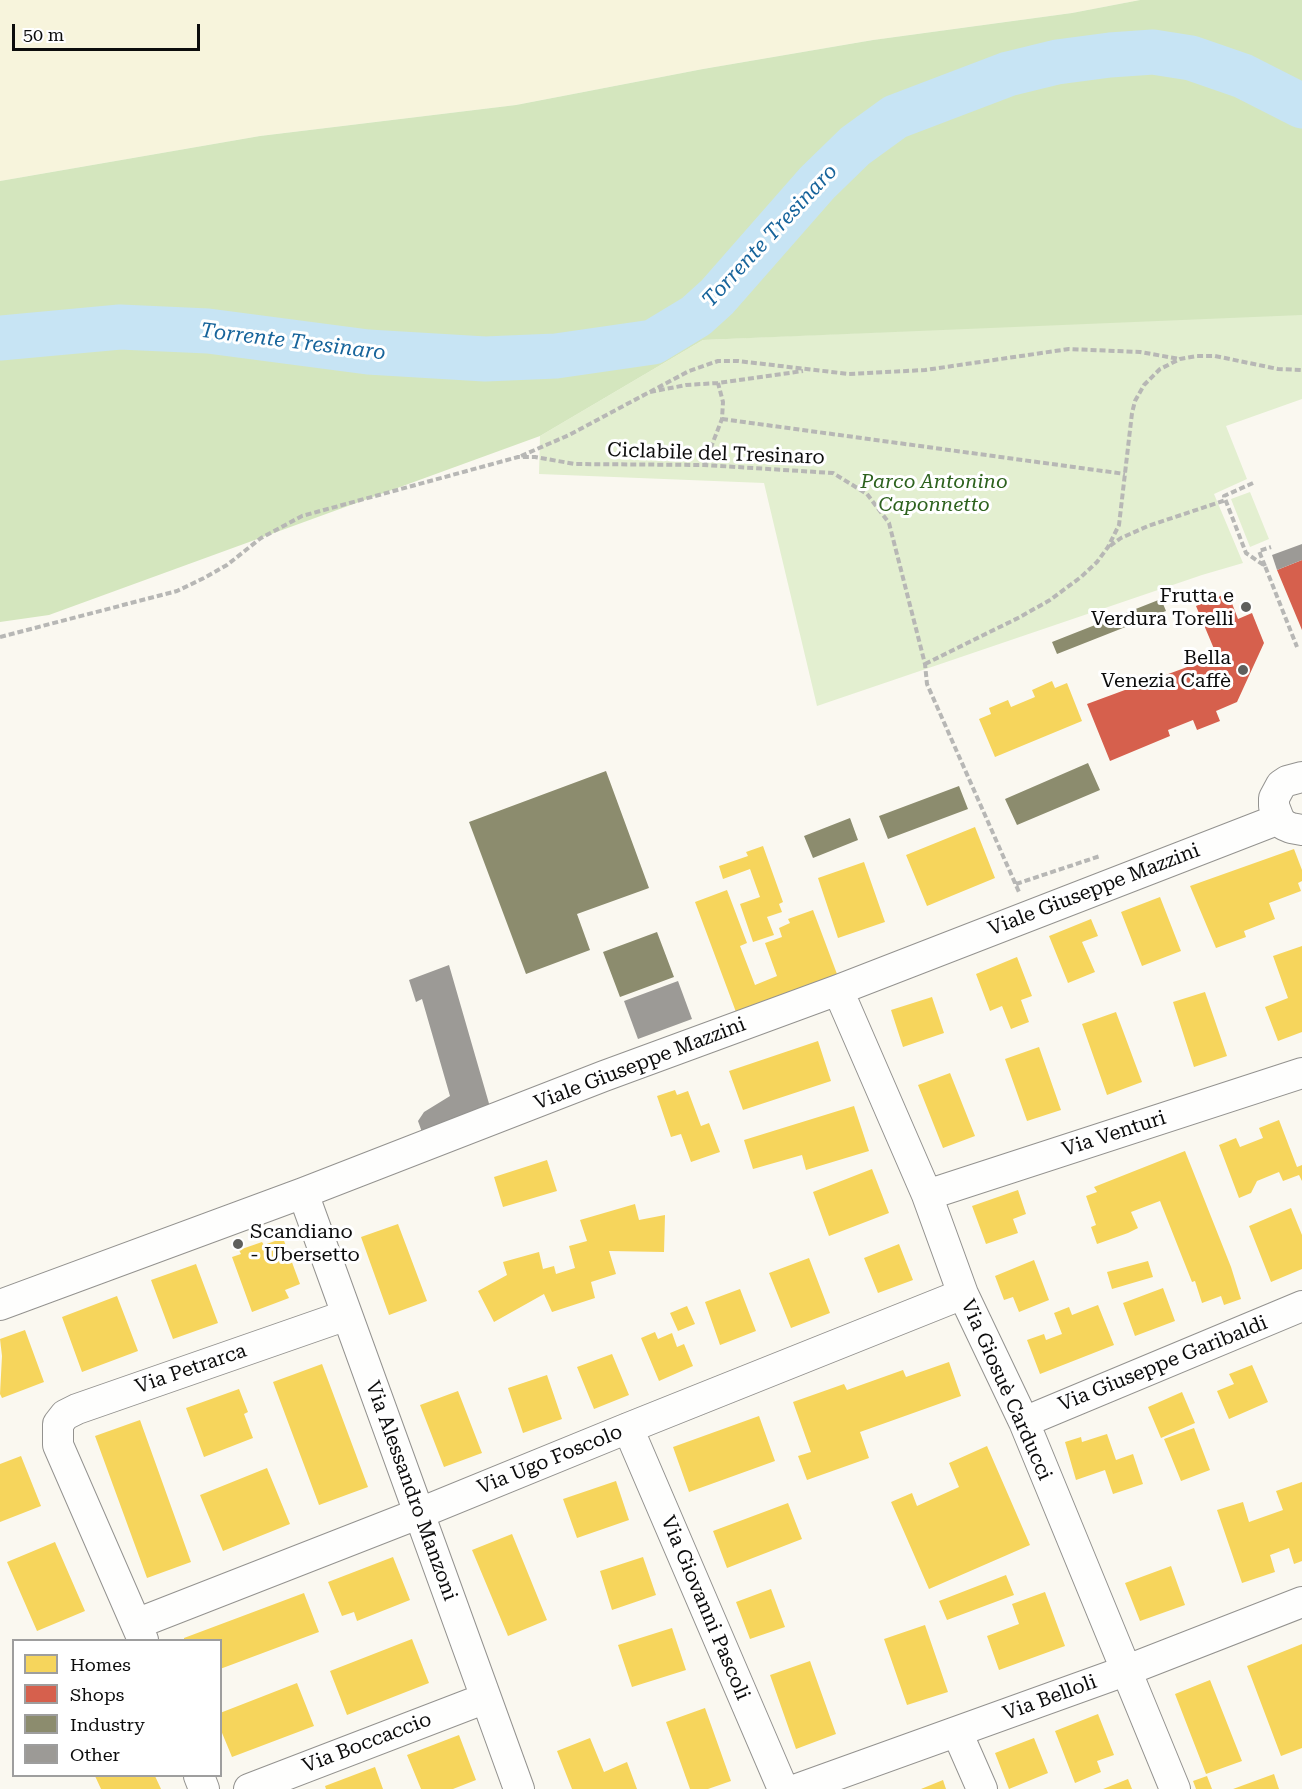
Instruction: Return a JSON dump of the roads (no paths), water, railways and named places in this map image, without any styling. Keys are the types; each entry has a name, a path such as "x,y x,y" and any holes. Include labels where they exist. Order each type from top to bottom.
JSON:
{"street":[{"name":"Viale Giuseppe Mazzini","path":"0,1305 303,1193 604,1076 1291,825 1274,806 1277,791 1287,781 1302,777"},
{"name":"Via Giosuè Carducci","path":"838,990 927,1195 963,1294 1024,1422 1175,1789"},
{"name":"Via Venturi","path":"927,1195 1302,1073"},
{"name":"Via Alessandro Manzoni","path":"303,1193 519,1789"},
{"name":"Via Ugo Foscolo","path":"139,1632 420,1513 963,1294"},
{"name":"Via Giuseppe Garibaldi","path":"1024,1422 1302,1306"},
{"name":"Via Petrarca","path":"139,1632 57,1445 58,1424 65,1415 77,1409 347,1315"},
{"name":"Via Giovanni Pascoli","path":"628,1428 783,1789"},
{"name":"Via Belloli","path":"797,1789 1125,1671 1302,1602"},
{"name":"Via Boccaccio","path":"249,1789 486,1698"},
{"path":"957,1732 982,1789"}],"waterway":[{"name":"Torrente Tresinaro","path":"0,338 120,327 208,331 368,352 485,359 556,356 653,342 696,316 717,297 817,183 855,146 895,117 1008,74 1057,62 1153,52 1191,58 1243,76 1302,106"}],"place":[{"name":"Frutta e Verdura Torelli","path":"1246,607"},
{"name":"Bella Venezia Caffè","path":"1243,670"},
{"name":"Scandiano - Ubersetto","path":"238,1244"}],"park label":[{"name":"Parco Antonino Caponnetto","path":"934,494"}]}
